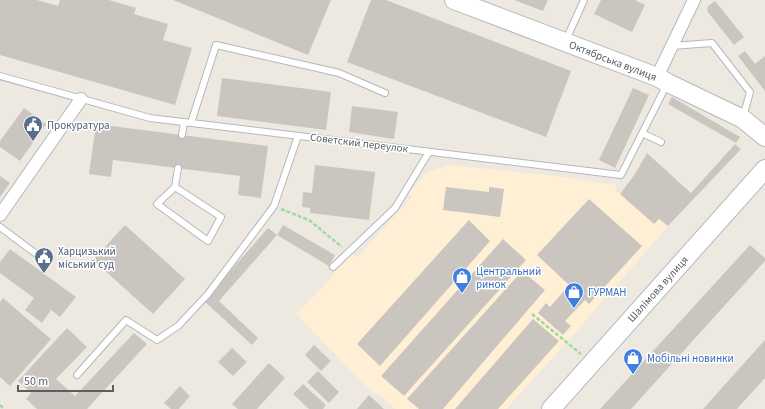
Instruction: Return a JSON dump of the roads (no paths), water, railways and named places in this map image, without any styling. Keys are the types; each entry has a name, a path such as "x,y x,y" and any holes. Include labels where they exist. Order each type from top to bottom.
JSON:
{"main road":[{"name":"Октябрська вулиця","path":"454,0 662,80 743,118 765,137"},
{"name":"Шалімова вулиця","path":"551,409 762,179"}],"street":[{"path":"662,80 672,46 694,0"},
{"path":"0,215 81,99"}],"lane":[{"path":"564,43 584,0"},
{"path":"672,46 712,43 750,92 743,118"},
{"path":"192,123 216,44 339,73 385,93"},
{"name":"Советский переулок","path":"0,76 150,118 621,175 642,133 662,80"},
{"path":"182,135 184,122"},
{"path":"642,133 661,142"},
{"path":"77,374 126,320 157,340 178,326 208,294 274,206 298,136"},
{"path":"333,267 395,208 430,152"},
{"path":"175,187 221,217 208,241 157,204 175,187 178,168"},
{"path":"0,227 47,262"}],"place":[{"name":"Прокуратура","path":"33,142"},
{"name":"Харцизький міський суд","path":"44,274"},
{"name":"Центральний ринок","path":"462,294"},
{"name":"ГУРМАН","path":"574,309"},
{"name":"Мобільні новинки","path":"633,375"}]}
